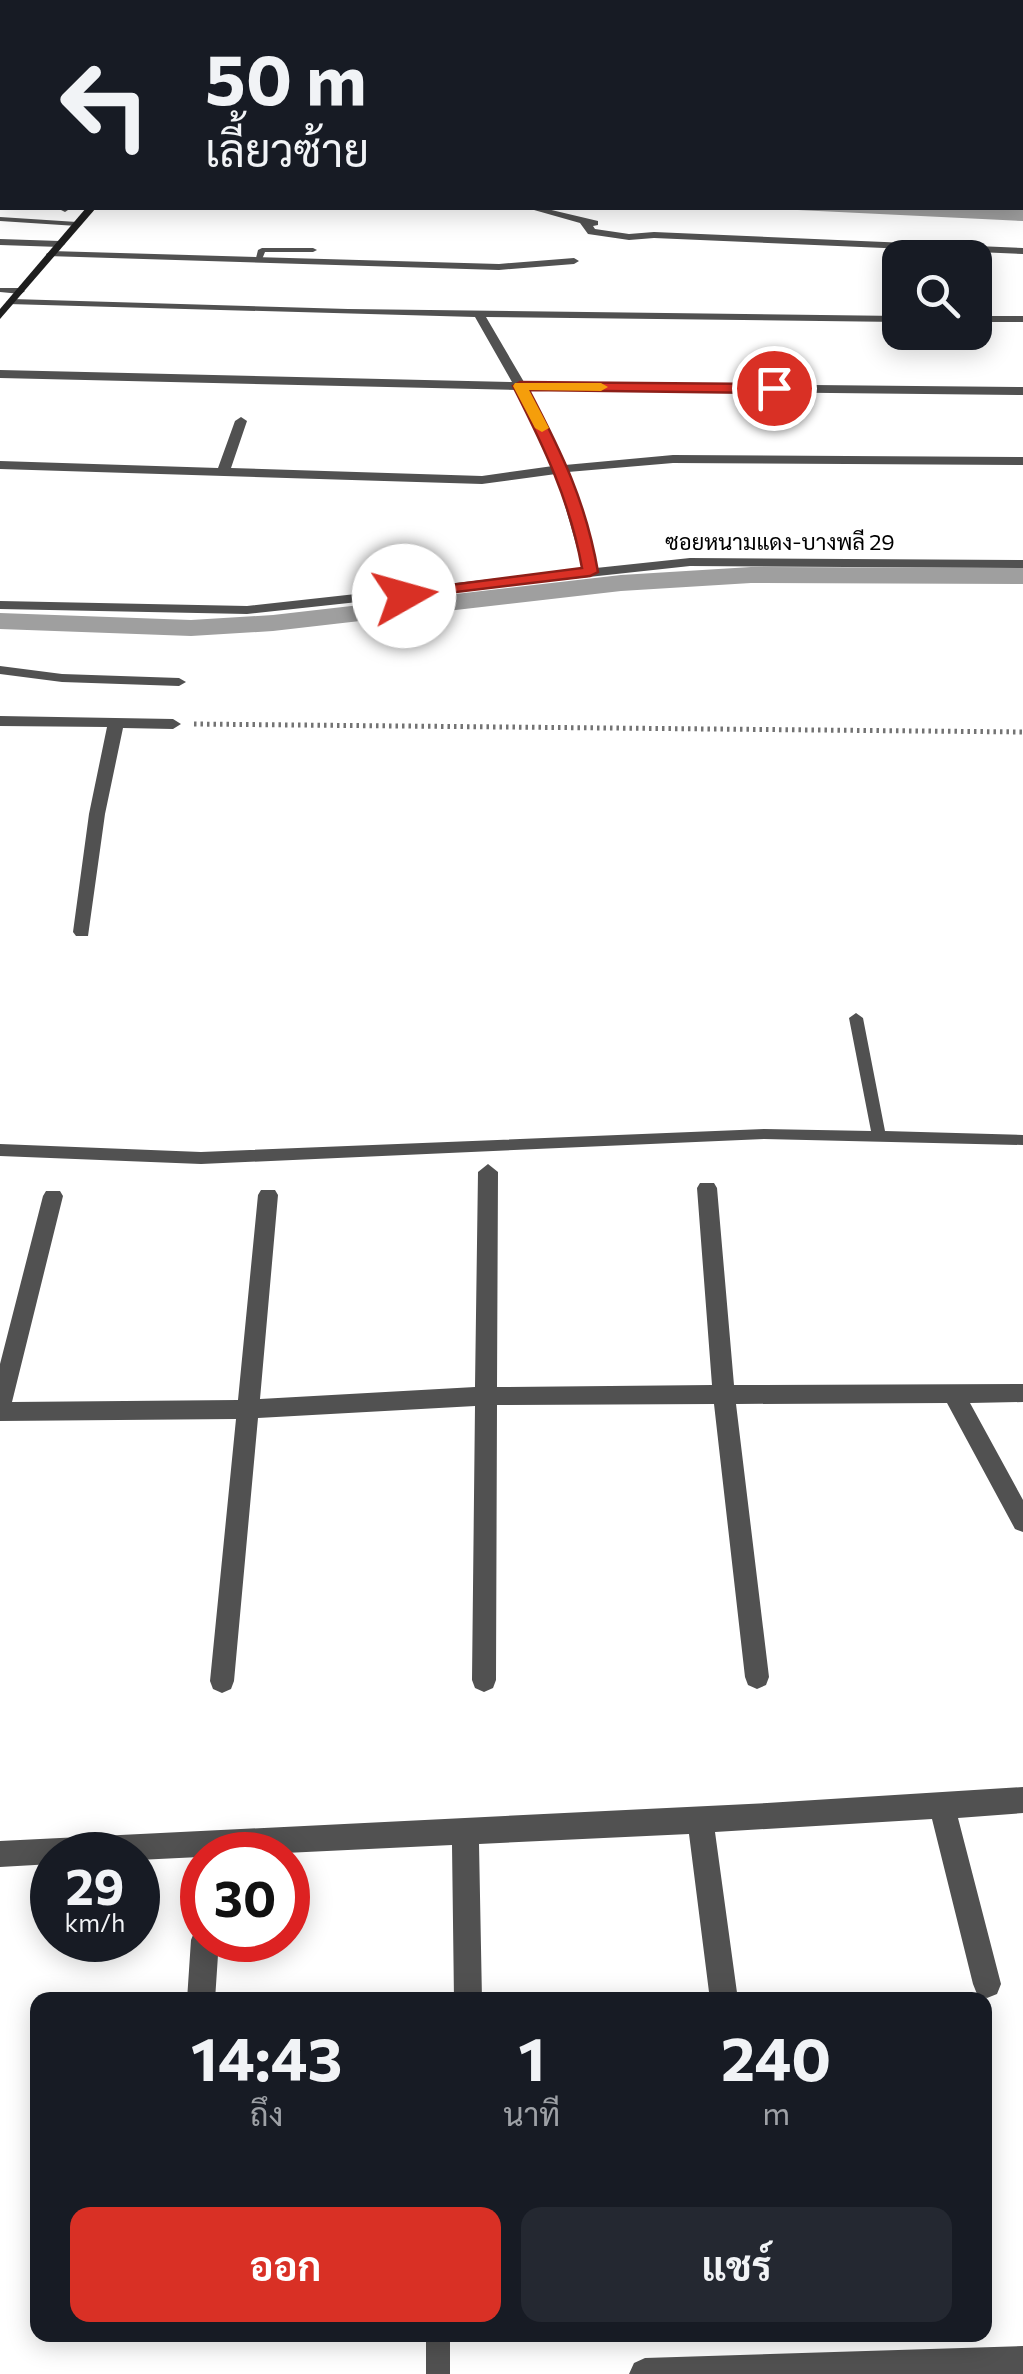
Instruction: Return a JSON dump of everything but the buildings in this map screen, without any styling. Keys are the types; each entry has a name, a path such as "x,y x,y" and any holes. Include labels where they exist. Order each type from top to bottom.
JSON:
{"main road":[{"path":"0,316 88,210"}],"street":[{"path":"539,210 585,224 592,232 629,237 1023,251"},
{"path":"0,242 56,249 258,260 498,266 574,261"},
{"path":"12,302 882,319"},
{"path":"479,314 563,468 581,519 590,572"},
{"path":"992,319 1023,320"},
{"path":"0,374 1023,392"},
{"path":"223,472 241,421"},
{"path":"0,465 482,480 563,468 673,460 1023,461"},
{"name":"ซอยหนามแดง-บางพลี 29","path":"0,605 248,610 690,562 1023,564"},
{"path":"0,670 62,678 178,682"},
{"path":"0,722 173,724"},
{"path":"82,932 97,814 116,723"},
{"path":"484,1680 488,1172"},
{"path":"708,1188 724,1394 756,1676"},
{"path":"222,1682 268,1195"},
{"path":"54,1196 0,1410 245,1409 489,1396 1023,1393"},
{"path":"953,1393 1023,1522"},
{"path":"310,1841 465,1830 701,1823 1023,1800"},
{"path":"942,1807 987,1984"},
{"path":"701,1823 723,1992"},
{"path":"465,1830 468,1992"},
{"path":"0,1854 180,1849"},
{"path":"203,1992 205,1962"},
{"path":"645,2374 974,2370 1023,2362"}],"lane":[{"path":"0,219 77,224"},
{"path":"258,260 262,250 313,250"},
{"path":"0,290 21,291"},
{"path":"856,1018 878,1137"},
{"path":"0,1150 201,1158 764,1134 1023,1140"},
{"path":"438,2342 438,2374"}],"path":[{"path":"173,724 1023,732"}],"shaded area":[{"path":"799,210 1023,210 1023,221"}],"waterway":[{"path":"0,621 191,628 273,623 621,583 751,575 1023,576"}],"slow traffic":[{"path":"542,428 520,386 601,387"}],"route":[{"path":"404,596 590,572 581,519 563,468 520,386 774,388"}]}
